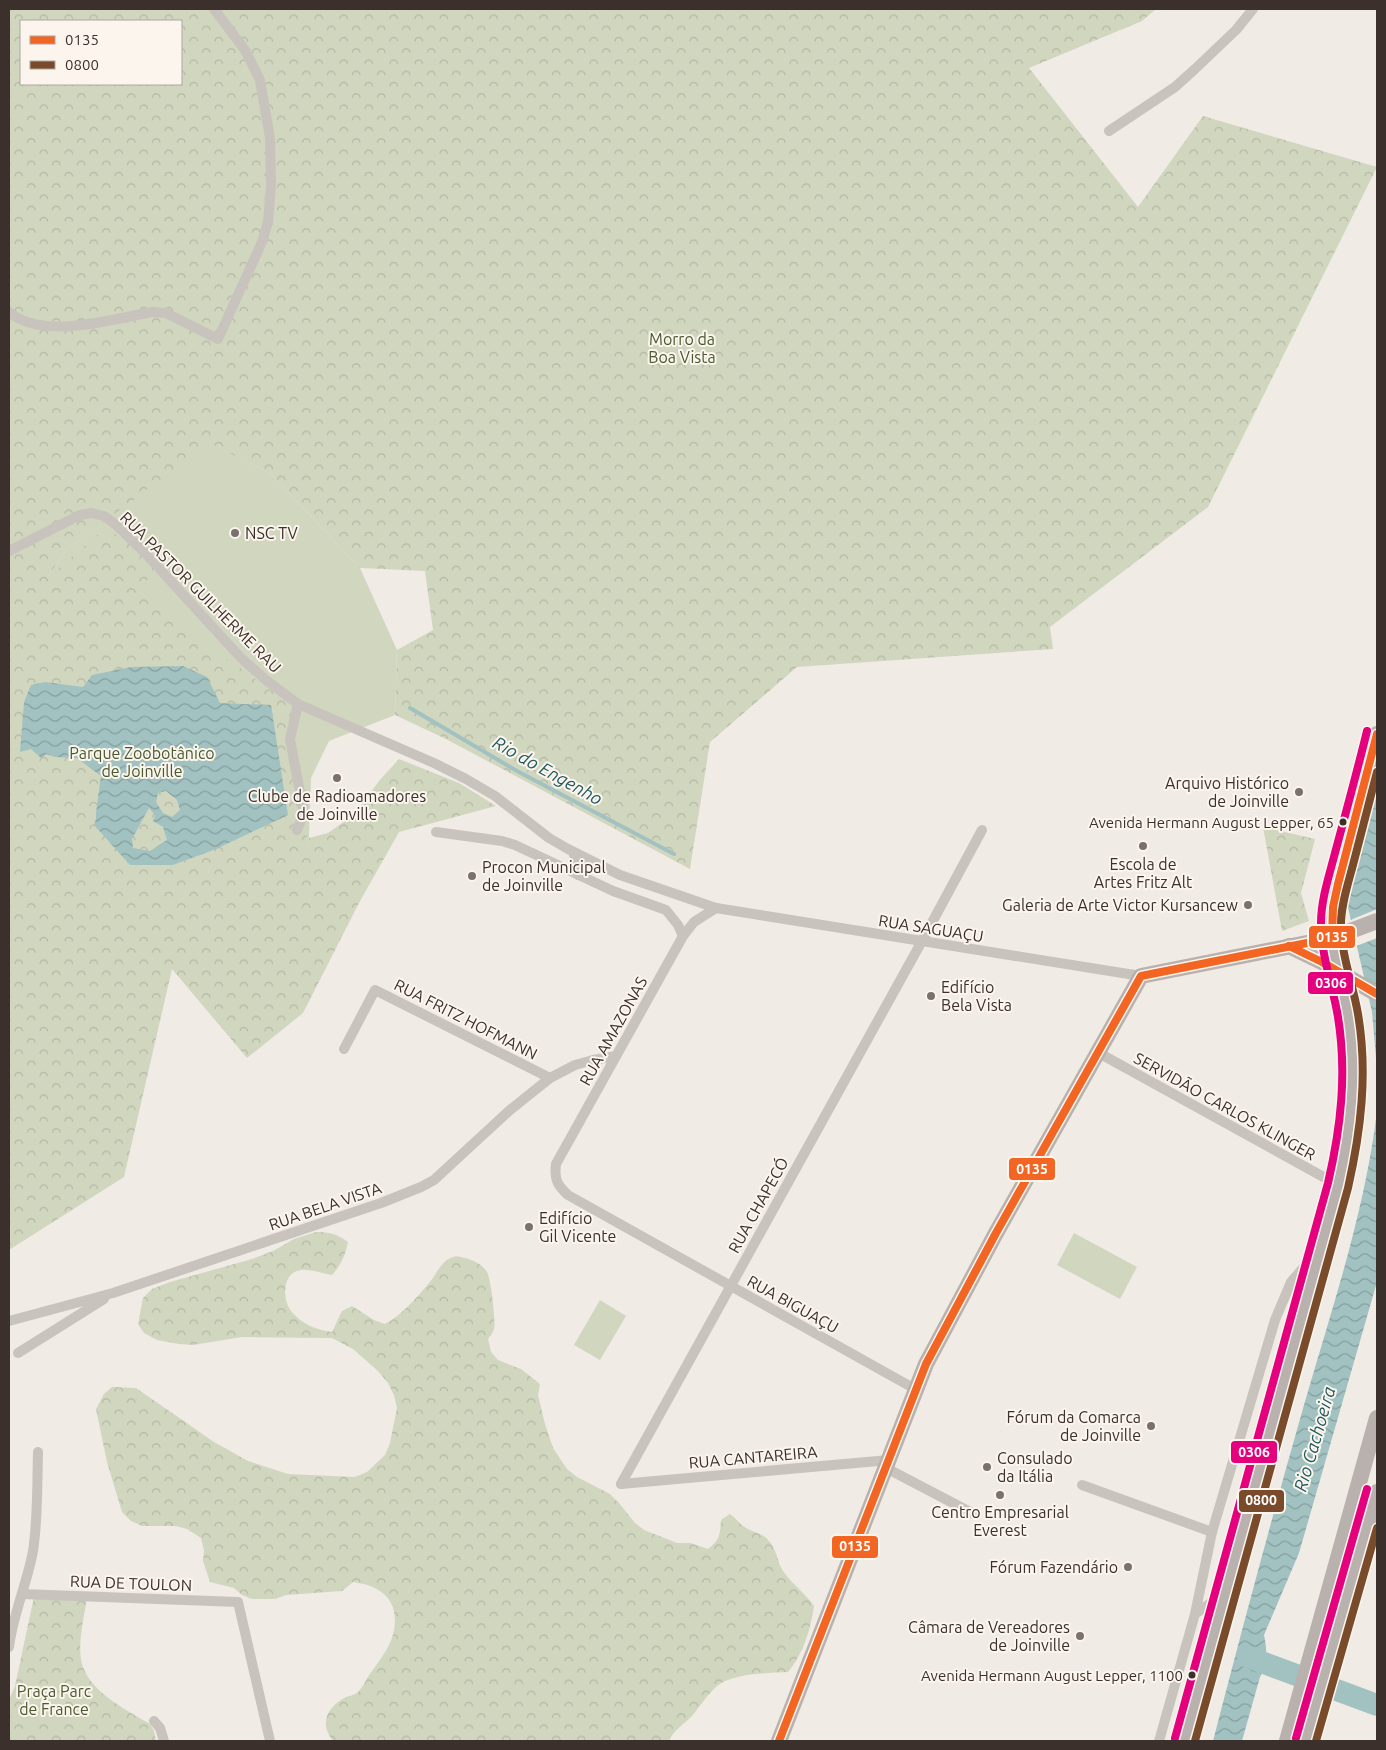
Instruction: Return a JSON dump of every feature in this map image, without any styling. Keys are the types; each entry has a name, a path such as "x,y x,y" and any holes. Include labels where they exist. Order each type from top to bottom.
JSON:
{"main road":[{"path":"1185,1741 1322,1246 1350,1132 1354,1092 1352,1040 1332,938 1333,907 1377,734"},
{"path":"779,1741 926,1364 971,1278 1141,976 1332,938 1377,921"},
{"path":"1289,946 1377,994"},
{"path":"1287,1741 1304,1686 1377,1418"},
{"path":"1306,1741 1377,1492"}],"street":[{"path":"9,312 15,318 36,325 62,326 152,312 166,313 218,339 262,242 268,222 271,185 270,138 260,80 245,50 214,9"},
{"path":"1110,131 1175,87 1236,30 1253,9"},
{"name":"RUA PASTOR GUILHERME RAU","path":"9,551 80,515 91,513 104,516 145,553 241,658 298,704 434,763 466,779 495,796 549,838 620,875 716,908"},
{"path":"297,830 303,816 303,808 290,739 298,704"},
{"name":"RUA CHAPECÓ","path":"620,1484 982,830"},
{"path":"436,832 502,840 613,891 666,910 672,916 683,936"},
{"path":"573,852 577,863 578,875"},
{"path":"578,875 587,868 598,864"},
{"path":"654,905 659,889"},
{"name":"RUA SAGUAÇU","path":"716,908 1141,976"},
{"name":"RUA AMAZONAS","path":"556,1181 556,1164 683,936 694,922 716,908"},
{"name":"RUA FRITZ HOFMANN","path":"344,1049 374,990 550,1078"},
{"name":"SERVIDÃO CARLOS KLINGER","path":"1097,1052 1338,1186"},
{"name":"RUA BELA VISTA","path":"9,1321 113,1293 381,1203 421,1187 440,1175 510,1110 550,1078 575,1065 616,1056"},
{"name":"RUA BIGUAÇU","path":"556,1181 568,1195 915,1389"},
{"path":"1159,1741 1195,1614 1212,1532 1272,1330 1283,1298 1291,1282 1322,1246"},
{"path":"18,1353 113,1293"},
{"path":"9,1648 13,1621 29,1569 35,1535 38,1452"},
{"path":"887,1464 974,1514"},
{"name":"RUA CANTAREIRA","path":"620,1484 887,1464"},
{"path":"1082,1485 1212,1532"},
{"path":"1195,1614 1226,1592"},
{"name":"RUA DE TOULON","path":"22,1594 238,1602 270,1741"},
{"path":"154,1721 160,1728 164,1741"}],"green space":[{"name":"Morro da Boa Vista","path":"9,9 1156,9 1142,21 1029,68 1138,207 1203,116 1377,167 1208,507 1050,627 1053,649 797,667 710,742 690,869 446,739 395,715 397,650 433,630 425,571 360,568 271,474 210,443 66,550 47,578 102,531 124,537 156,568 139,591 175,621 292,706 296,754 307,792 306,850 309,838 328,833 355,814 379,781 399,759 459,783 496,806 399,832 360,901 303,1013 247,1058 172,969 124,1177 9,1250"},
{"path":"209,442 271,474 360,568 397,650 395,715 329,741 311,778 309,838 305,856 9,640 14,627 66,550"},
{"path":"1263,827 1315,839 1301,893 1309,921 1282,931"},
{"path":"316,1232 333,1234 348,1242 346,1252 338,1268 332,1275 309,1270 295,1272 287,1281 285,1293 288,1306 295,1316 310,1326 326,1331 332,1332 342,1311 352,1306 374,1320 385,1324 409,1305 443,1264 453,1257 474,1261 483,1267 489,1276 494,1310 494,1329 488,1339 491,1352 498,1360 521,1369 540,1384 538,1395 545,1424 553,1448 567,1469 577,1477 610,1494 635,1523 644,1530 677,1543 690,1543 708,1549 719,1536 721,1520 730,1514 743,1526 763,1536 771,1544 783,1571 814,1606 805,1641 798,1658 788,1672 751,1674 732,1678 717,1686 692,1716 679,1727 669,1741 333,1741 326,1726 328,1713 340,1701 359,1691 392,1638 395,1616 389,1599 374,1588 353,1582 342,1591 286,1595 275,1599 252,1599 242,1595 234,1588 210,1582 203,1561 204,1550 201,1538 187,1529 176,1526 142,1526 131,1521 122,1512 107,1462 96,1409 104,1394 112,1387 136,1388 214,1442 248,1461 288,1474 355,1477 367,1472 385,1455 390,1443 397,1408 394,1395 388,1383 378,1371 353,1349 332,1338 242,1337 193,1345 179,1344 157,1340 144,1333 138,1324 143,1298 152,1289 170,1282 252,1259 273,1251 294,1239"},
{"path":"1074,1233 1137,1267 1120,1299 1057,1265"},
{"path":"600,1300 626,1316 600,1360 574,1345"},
{"name":"Praça Parc de France","path":"34,1597 87,1598 80,1645 81,1660 85,1671 91,1681 108,1698 150,1724 156,1741 9,1741 9,1700 15,1686"}],"water":[{"path":"183,666 207,677 220,703 271,705 288,815 216,849 173,865 130,865 94,825 101,776 77,758 55,757 46,754 42,759 31,749 20,752 24,702 31,685 45,682 83,687 92,675 131,667","holes":["166,791 177,800 180,810 172,817 163,813 156,802 158,793","149,808 155,815 153,821 163,827 167,840 150,851 133,848 132,839"]},
{"path":"1377,765 1377,1070 1372,1012 1344,890 1345,876"},
{"name":"Rio Cachoeira","path":"1377,1111 1377,1282 1299,1553 1264,1635 1266,1662 1242,1741 1213,1741 1280,1489 1356,1223 1372,1149"}],"pier":[{"path":"1377,909 1377,938 1354,947 1348,921"}],"waterway":[{"name":"Rio do Engenho","path":"410,708 517,771 674,854"},
{"path":"1248,1657 1377,1705"}],"transit line":[{"name":"0306","path":"1175,1738 1333,1162 1341,1100 1341,1038 1323,947 1321,914 1328,879 1367,731"},
{"name":"0135","path":"779,1741 926,1364 996,1233 1141,976 1332,938 1333,907 1338,884 1377,734"},
{"name":"0800","path":"1195,1741 1353,1166 1362,1101 1361,1036 1356,1003 1343,947 1341,916 1377,772"},
{"name":"0135","path":"1289,946 1322,962 1377,994"},
{"name":"0306","path":"1296,1738 1367,1489"},
{"name":"0800","path":"1316,1741 1377,1528"}],"place":[{"name":"NSC TV","path":"235,533"},
{"name":"Clube de Radioamadores de Joinville","path":"337,778"},
{"name":"Arquivo Histórico de Joinville","path":"1299,792"},
{"name":"Avenida Hermann August Lepper, 65","path":"1343,822"},
{"name":"Escola de Artes Fritz Alt","path":"1143,846"},
{"name":"Procon Municipal de Joinville","path":"472,876"},
{"name":"Galeria de Arte Victor Kursancew","path":"1248,905"},
{"name":"Edifício Bela Vista","path":"931,996"},
{"name":"Edifício Gil Vicente","path":"529,1227"},
{"name":"Fórum da Comarca de Joinville","path":"1151,1426"},
{"name":"Consulado da Itália","path":"987,1467"},
{"name":"Centro Empresarial Everest","path":"1000,1495"},
{"name":"Fórum Fazendário","path":"1128,1567"},
{"name":"Câmara de Vereadores de Joinville","path":"1080,1636"},
{"name":"Avenida Hermann August Lepper, 1100","path":"1192,1675"}],"park label":[{"name":"Parque Zoobotânico de Joinville","path":"142,762"}]}
